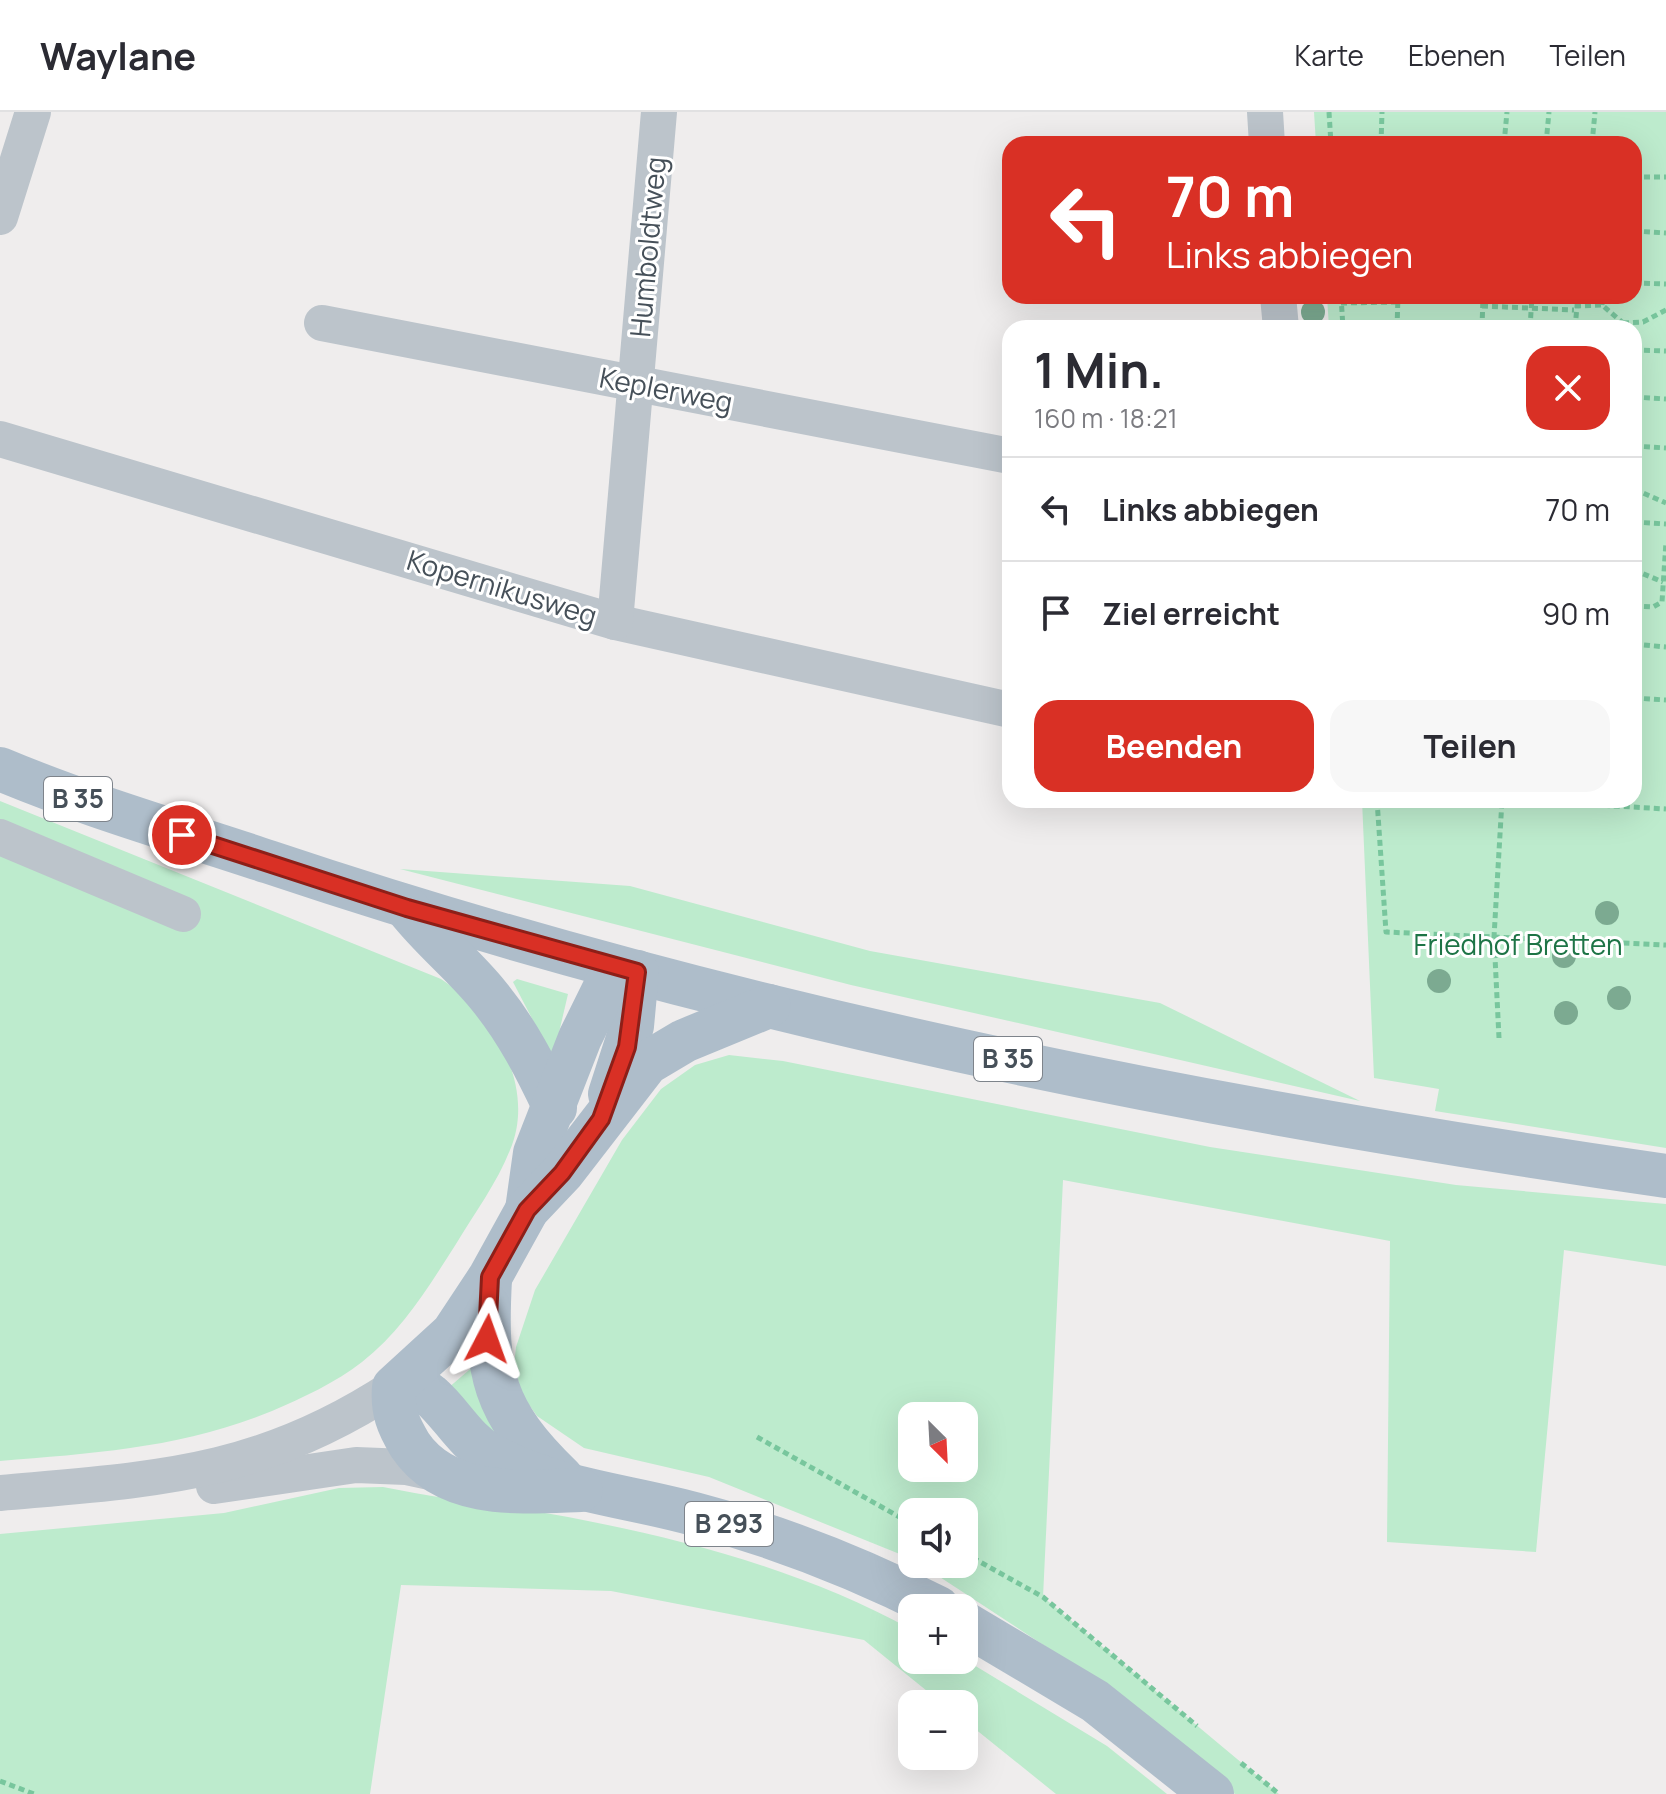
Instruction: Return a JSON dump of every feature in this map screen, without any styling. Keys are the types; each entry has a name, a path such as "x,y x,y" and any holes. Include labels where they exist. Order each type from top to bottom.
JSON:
{"main road":[{"name":"B 35","path":"0,769 156,827 407,908 626,970 769,1006 1248,1110 1462,1147 1666,1176"},
{"path":"407,908 432,941 486,992 510,1023 555,1108"},
{"path":"601,1119 627,1047 626,970"},
{"name":"B 293","path":"527,1210 535,1153 580,1038 626,970"},
{"name":"B 293","path":"769,1006 659,1054 631,1080 562,1173 527,1210 490,1277 453,1333 398,1384 392,1404 400,1429 421,1458 443,1475 488,1489 581,1490 690,1513 744,1528 908,1594"},
{"name":"B 293","path":"490,1277 487,1339 499,1395 521,1435 562,1477 581,1490"},
{"path":"398,1384 429,1394 471,1442 490,1455 581,1490"},
{"path":"978,1631 1095,1701 1212,1794"}],"street":[{"path":"0,217 33,112"},
{"name":"Humboldtweg","path":"615,622 659,112"},
{"path":"1265,112 1266,136"},
{"name":"Keplerweg","path":"322,323 1002,454"},
{"name":"Kopernikusweg","path":"0,439 615,622 1002,708"},
{"path":"0,837 183,914"},
{"path":"0,1493 186,1474 282,1447 347,1418 398,1384"},
{"path":"141,1480 220,1486 356,1465 406,1467 443,1475"}],"path":[{"path":"1329,112 1330,136"},
{"path":"1381,136 1382,112"},
{"path":"1505,136 1507,112"},
{"path":"1547,136 1549,112"},
{"path":"1593,136 1595,112"},
{"path":"1642,177 1666,177"},
{"path":"1642,232 1666,233"},
{"path":"1642,283 1666,284"},
{"path":"1530,320 1531,304"},
{"path":"1575,304 1575,320"},
{"path":"1482,320 1482,306 1531,309 1602,305 1618,320"},
{"path":"1642,322 1666,310"},
{"path":"1642,350 1666,351"},
{"path":"1642,398 1666,399"},
{"path":"1642,446 1666,448"},
{"path":"1642,493 1666,503"},
{"path":"1642,522 1666,524"},
{"path":"1642,606 1653,607 1662,602 1666,542"},
{"path":"1642,573 1663,582"},
{"path":"1642,645 1666,647"},
{"path":"1642,698 1666,700"},
{"path":"1642,806 1666,809"},
{"path":"1378,808 1386,932 1666,945"},
{"path":"1499,1038 1494,937 1502,808"},
{"path":"757,1437 898,1516"},
{"path":"978,1561 1043,1597 1200,1729"},
{"path":"1234,1757 1279,1794"},
{"path":"0,1781 34,1794"}],"green space":[{"name":"Friedhof Bretten","path":"1314,112 1666,112 1666,1148 1435,1111 1439,1089 1374,1078 1362,808 1642,808 1642,320 1328,320 1328,304 1642,304 1642,136 1316,136"},
{"path":"0,801 441,979 478,1011 493,1031 514,1077 518,1101 517,1126 505,1162 446,1260 402,1322 362,1362 330,1383 272,1411 172,1441 0,1461"},
{"path":"400,869 630,886 870,951 1160,1003 1360,1101 851,985"},
{"path":"517,979 568,994 554,1054 550,1053 513,982"},
{"path":"729,1055 783,1061 1210,1147 1456,1185 1666,1204 1666,1266 1564,1250 1536,1552 1387,1542 1390,1241 1063,1180 1043,1597 1279,1794 1235,1794 1112,1690 978,1602 978,1594 966,1594 941,1578 978,1578 978,1498 898,1498 898,1553 709,1477 584,1448 537,1416 522,1395 514,1365 516,1347 535,1290 622,1140 661,1089 695,1065"},
{"path":"476,1364 507,1449 447,1389"},
{"path":"383,1487 562,1516 672,1540 754,1563 835,1593 898,1623 898,1668 864,1640 611,1591 401,1585 370,1794 0,1794 0,1534 224,1513 339,1488"},
{"path":"978,1668 1107,1746 1167,1794 1056,1794 978,1731 978,1690 926,1690 906,1674 978,1674"}],"route":[{"path":"182,835 407,908 637,972 627,1047 601,1119 562,1173 527,1210 490,1277 487,1339"}]}
